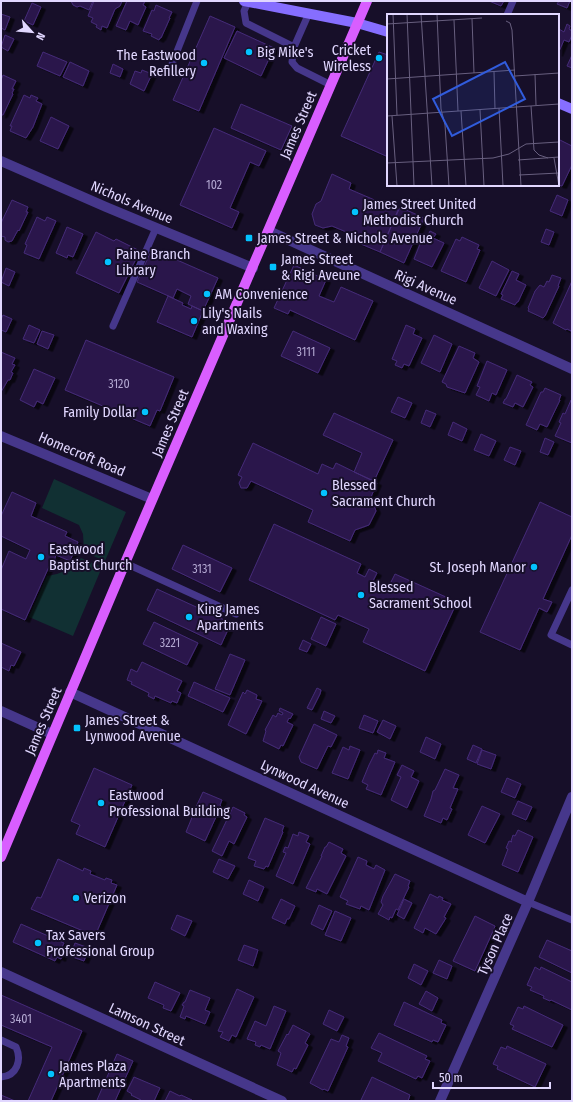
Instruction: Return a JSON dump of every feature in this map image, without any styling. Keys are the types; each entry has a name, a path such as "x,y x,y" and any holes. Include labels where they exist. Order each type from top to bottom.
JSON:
{"main road":[{"path":"246,1 357,23 387,32"},
{"name":"James Street","path":"1,857 152,499 269,231 366,1"},
{"path":"559,103 572,109"}],"street":[{"name":"Nichols Avenue","path":"1,161 252,268"},
{"name":"Rigi Avenue","path":"269,231 572,369"},
{"name":"Homecroft Road","path":"1,436 152,499"},
{"name":"Lynwood Avenue","path":"70,692 528,902"},
{"path":"1,711 52,734"},
{"name":"Tyson Place","path":"440,1101 528,902 572,797"},
{"name":"Lamson Street","path":"1,972 282,1101"}],"lane":[{"path":"168,74 197,1"},
{"path":"246,1 244,11 246,23 294,47"},
{"path":"507,14 513,1"},
{"path":"309,13 294,47 292,62 297,68 331,85"},
{"path":"113,326 156,228"},
{"path":"125,563 236,614"},
{"path":"572,590 551,635 572,645"},
{"path":"528,902 572,920"},
{"path":"1,1040 16,1047 20,1055 19,1062 11,1074 1,1077"}],"green space":[{"path":"54,479 126,512 105,561 84,552 83,534 79,525 42,508"},
{"path":"81,558 102,567 73,636 29,617 47,576 66,570"}],"building":[{"path":"71,1 93,1 89,10 73,5"},
{"path":"94,1 122,1 120,6 115,9 107,28 102,26 101,30 96,27 97,25 91,22 93,18 88,16"},
{"path":"127,1 145,1 143,5 146,7 138,25 130,21 126,30 116,26"},
{"path":"489,1 504,1 501,6"},
{"path":"559,1 570,1 567,8 557,4"},
{"path":"32,3 41,7 33,25 24,21"},
{"path":"156,5 172,12 159,40 151,36 152,34 143,31 152,10 154,11"},
{"path":"1,14 10,17 5,30 1,28"},
{"name":"The Eastwood Refillery","path":"210,16 235,27 199,111 173,100"},
{"path":"567,24 570,26 569,29 572,31 572,35 569,42 564,40 559,52 559,29 564,32"},
{"name":"Big Mike's","path":"237,31 274,48 261,76 224,58"},
{"path":"5,35 14,39 8,51 1,47"},
{"path":"43,52 67,62 60,76 37,66"},
{"path":"379,52 387,55 386,156 341,136"},
{"path":"572,55 572,68 567,66"},
{"path":"70,62 89,71 83,86 63,77"},
{"path":"113,64 123,69 120,77 110,73"},
{"path":"142,70 152,74 144,91 130,84 135,71 141,73"},
{"path":"3,75 16,81 12,89 14,89 13,94 3,115 1,116 1,80"},
{"path":"24,95 30,98 31,95 38,98 36,101 42,104 33,127 26,138 10,131 12,126 10,126"},
{"path":"241,104 292,126 281,150 231,128"},
{"path":"51,117 69,126 58,149 40,141"},
{"path":"214,128 266,151 259,166 250,162 230,208 239,212 232,228 180,205"},
{"path":"559,140 572,146 572,165 562,186 559,185"},
{"name":"James Street United Methodist Church","path":"332,174 351,183 349,189 398,210 380,252 349,239 351,234 332,226 323,228 315,225 312,214 316,204 321,201"},
{"path":"557,195 568,200 562,216 550,211"},
{"path":"12,200 28,207 26,212 28,212 19,231 18,230 12,241 8,242 5,240 5,237 1,236 1,223"},
{"path":"400,207 424,218 404,263 380,252"},
{"path":"37,217 45,221 47,217 56,221 39,259 24,253 27,245 25,244"},
{"path":"67,227 83,234 73,257 68,255 67,258 56,253"},
{"path":"546,229 554,232 549,245 541,242"},
{"path":"430,231 436,234 433,238 444,243 432,267 414,259 422,239 425,234 428,235"},
{"name":"Paine Branch Library","path":"96,232 114,241 116,239 140,251 119,293 76,273"},
{"path":"462,237 479,245 477,249 480,250 466,282 441,271 456,239 460,241"},
{"path":"152,249 218,278 203,311 188,304 191,296 177,289 173,298 137,282"},
{"path":"492,261 509,270 496,296 479,288"},
{"path":"294,265 326,280 319,296 334,302 341,287 373,301 355,340 290,310 288,314 274,308"},
{"path":"6,268 15,272 9,286 1,282"},
{"path":"512,271 519,274 516,280 526,285 515,305 501,299 503,295 501,294"},
{"path":"552,275 561,278 559,286 543,318 528,311 528,308 535,291 540,285 544,287 547,281 549,282"},
{"path":"572,281 572,328 571,331 553,323"},
{"path":"168,296 183,303 182,305 191,309 192,306 203,311 192,337 157,322"},
{"path":"3,315 12,319 6,332 1,330 1,319"},
{"path":"29,325 40,330 34,343 23,339"},
{"path":"406,325 415,329 413,334 422,338 409,366 404,364 402,368 395,365 397,361 392,359"},
{"path":"42,331 54,335 48,349 37,344"},
{"path":"293,331 330,348 318,373 281,356"},
{"path":"434,335 452,344 440,372 421,363"},
{"path":"86,340 174,377 160,411 157,410 150,426 65,390"},
{"path":"459,346 475,353 473,358 479,362 465,393 447,387 446,384 442,382"},
{"path":"1,352 15,358 12,364 15,365 11,372 13,373 10,380 8,380 1,392"},
{"path":"487,361 507,370 496,395 492,393 489,401 476,395 480,387 477,386"},
{"path":"34,369 55,378 43,404 37,401 34,407 20,400"},
{"path":"517,375 532,382 530,385 533,387 523,407 515,403 513,407 503,403"},
{"path":"545,388 561,395 547,427 540,424 537,430 526,425 541,392 543,392"},
{"path":"398,397 412,403 405,418 391,412"},
{"path":"571,400 572,443 555,436 561,423 559,422 563,413 565,414"},
{"path":"426,410 436,414 430,427 421,423"},
{"path":"334,413 393,440 374,481 354,472 362,453 323,435"},
{"path":"453,422 467,429 462,441 448,435"},
{"path":"481,434 496,441 489,456 474,450"},
{"path":"545,438 554,442 548,455 540,452"},
{"name":"Blessed Sacrament Church","path":"253,443 318,474 322,464 333,469 336,463 377,483 371,497 376,511 369,525 355,530 350,541 308,522 313,510 251,481 247,488 241,488 239,483 242,477 238,475"},
{"path":"510,447 521,451 515,465 504,460"},
{"name":"Eastwood Baptist Church","path":"12,492 36,503 31,516 67,532 65,536 78,542 70,561 56,555 54,561 52,560 25,620 1,609 1,570 9,551 26,559 30,550 1,536 1,516"},
{"name":"St. Joseph Manor","path":"540,502 572,517 572,535 543,599 552,602 547,612 539,608 520,650 480,632"},
{"name":"Blessed Sacrament School","path":"274,524 361,564 357,573 365,577 369,569 377,573 373,581 388,588 395,574 457,602 425,671 363,642 369,629 338,615 335,620 249,580"},
{"path":"183,545 232,568 220,592 172,569"},
{"name":"King James Apartments","path":"157,589 231,623 221,645 147,610"},
{"path":"321,617 336,624 326,646 311,639"},
{"path":"154,622 198,643 187,665 143,644"},
{"path":"303,640 311,644 307,652 299,649"},
{"path":"1,643 21,652 14,666 11,665 9,671 1,667"},
{"path":"230,654 245,660 230,695 215,689"},
{"path":"142,662 182,681 177,691 181,693 177,703 172,701 171,703 155,696 154,699 148,696 149,693 131,684 132,682 127,680 131,669 137,672"},
{"path":"194,682 230,698 223,712 188,696"},
{"path":"317,688 321,690 312,710 307,708"},
{"path":"247,690 257,695 256,699 262,701 246,734 228,725 243,692 245,694"},
{"path":"280,708 293,714 287,722 293,725 283,746 281,745 279,749 263,741 265,730 273,715 276,717 278,713 282,715 283,713 279,711"},
{"path":"324,711 335,716 331,723 321,719"},
{"path":"364,715 378,721 373,733 359,728"},
{"path":"383,720 396,726 390,739 377,732"},
{"path":"314,724 337,735 331,747 328,746 317,769 301,762 299,757"},
{"path":"426,737 441,744 435,759 420,752"},
{"path":"473,745 482,749 476,763 467,759"},
{"path":"350,746 360,750 348,779 332,773 343,747 349,750"},
{"path":"378,750 386,753 384,758 395,762 381,795 366,789 368,785 362,782 375,753 377,754"},
{"path":"482,750 496,755 491,769 477,764"},
{"path":"402,765 414,771 411,777 419,781 407,808 391,800 401,777 397,775"},
{"name":"Eastwood Professional Building","path":"94,768 132,785 105,847 76,834 80,825 71,821"},
{"path":"445,769 459,775 453,788 458,789 447,820 443,818 441,823 424,816 433,791 435,790"},
{"path":"507,778 521,784 515,798 501,792"},
{"path":"203,792 222,800 221,806 205,841 186,832 193,815 192,812"},
{"path":"518,801 532,807 526,820 512,814"},
{"path":"482,806 500,814 485,843 468,835"},
{"path":"233,807 245,813 244,815 247,817 234,844 229,841 222,856 212,851"},
{"path":"265,818 284,826 283,832 268,867 266,866 264,869 254,866 256,861 248,858"},
{"path":"518,830 533,837 518,872 502,865 508,849 506,848 509,841 512,842 513,835 515,836"},
{"path":"299,832 309,836 306,842 310,844 293,884 276,876 286,853 283,852 285,847 288,848 293,834 298,836"},
{"path":"329,842 343,849 341,853 346,856 327,894 317,889 316,892 306,888 325,847"},
{"path":"358,857 367,861 366,865 374,869 376,865 385,870 369,910 361,906 360,909 346,904 348,901 340,897"},
{"name":"Verizon","path":"58,859 83,871 84,868 91,871 90,874 105,880 106,878 112,880 111,883 117,885 95,936 31,909 37,897 41,898"},
{"path":"219,859 235,866 228,879 213,872"},
{"path":"395,874 410,881 409,887 398,910 396,909 392,918 390,917 389,920 378,914 383,905 381,902 383,896"},
{"path":"249,880 264,887 258,901 243,894"},
{"path":"430,894 438,898 439,896 443,898 442,900 451,904 444,917 446,918 436,934 425,928 423,933 414,928"},
{"path":"281,899 295,906 285,924 272,918"},
{"path":"404,899 412,903 404,919 397,915"},
{"path":"319,905 332,911 323,930 311,924"},
{"path":"335,911 351,918 341,941 325,935"},
{"path":"177,915 192,921 185,936 171,929"},
{"path":"475,916 495,926 475,971 453,961"},
{"name":"Tax Savers Professional Group","path":"21,924 64,943 61,949 64,950 61,959 57,957 55,961 13,942"},
{"path":"547,940 572,951 572,973 539,957"},
{"path":"75,943 89,948 84,961 70,956"},
{"path":"244,945 258,950 253,966 238,960"},
{"path":"439,960 452,966 447,979 433,973"},
{"path":"414,964 428,971 421,985 408,978"},
{"path":"535,967 540,970 541,967 572,982 572,1010 551,1000 550,1001 543,998 544,996 530,990 532,987 527,985"},
{"path":"155,982 180,993 171,1011 163,1008 164,1005 148,998"},
{"path":"237,989 254,997 236,1037 232,1035 229,1041 220,1037 223,1032 218,1031"},
{"path":"190,990 210,998 205,1010 210,1012 205,1024 186,1016 185,1019 180,1017 184,1006 182,1005 185,1002"},
{"path":"426,991 438,998 432,1011 419,1004"},
{"name":"James Plaza Apartments","path":"1,995 82,1031 51,1101 28,1101 52,1047 1,1025"},
{"path":"404,1002 442,1020 441,1023 446,1025 438,1042 433,1040 432,1042 394,1025"},
{"path":"274,1006 286,1011 270,1049 261,1045 260,1047 255,1045 256,1042 247,1039 255,1021 266,1026"},
{"path":"524,1006 563,1025 552,1047 512,1029 514,1026 510,1024 518,1007 523,1009"},
{"path":"329,1010 344,1017 337,1031 323,1024"},
{"path":"293,1025 310,1034 305,1043 308,1045 296,1069 294,1068 292,1072 277,1065 281,1053 278,1051"},
{"path":"379,1033 427,1056 425,1059 430,1061 422,1078 418,1076 416,1079 378,1061 382,1053 371,1048"},
{"path":"342,1035 349,1038 346,1046 348,1047 328,1091 323,1090 310,1083 331,1039 339,1042"},
{"path":"507,1046 546,1064 535,1087 497,1069 498,1066 493,1064 501,1047 506,1049"},
{"path":"117,1054 133,1061 115,1101 99,1101 97,1100"},
{"path":"134,1077 160,1088 154,1101 141,1101 127,1091"},
{"path":"372,1077 410,1095 408,1101 361,1100"},
{"path":"170,1091 180,1096 181,1095 192,1100 165,1101"},
{"path":"1,1095 15,1101 1,1101"}],"place":[{"name":"Big Mike's","path":"249,52"},
{"name":"Cricket Wireless","path":"379,58"},
{"name":"The Eastwood Refillery","path":"204,63"},
{"name":"James Street United Methodist Church","path":"355,212"},
{"name":"James Street & Nichols Avenue","path":"249,238"},
{"name":"Paine Branch Library","path":"108,262"},
{"name":"James Street & Rigi Aveune","path":"273,267"},
{"name":"AM Convenience","path":"207,294"},
{"name":"Lily's Nails and Waxing","path":"194,321"},
{"name":"Family Dollar","path":"145,412"},
{"name":"Blessed Sacrament Church","path":"324,493"},
{"name":"Eastwood Baptist Church","path":"41,557"},
{"name":"St. Joseph Manor","path":"534,567"},
{"name":"Blessed Sacrament School","path":"361,595"},
{"name":"King James Apartments","path":"189,617"},
{"name":"James Street & Lynwood Avenue","path":"77,728"},
{"name":"Eastwood Professional Building","path":"101,803"},
{"name":"Verizon","path":"76,898"},
{"name":"Tax Savers Professional Group","path":"38,943"},
{"name":"James Plaza Apartments","path":"51,1074"}]}
